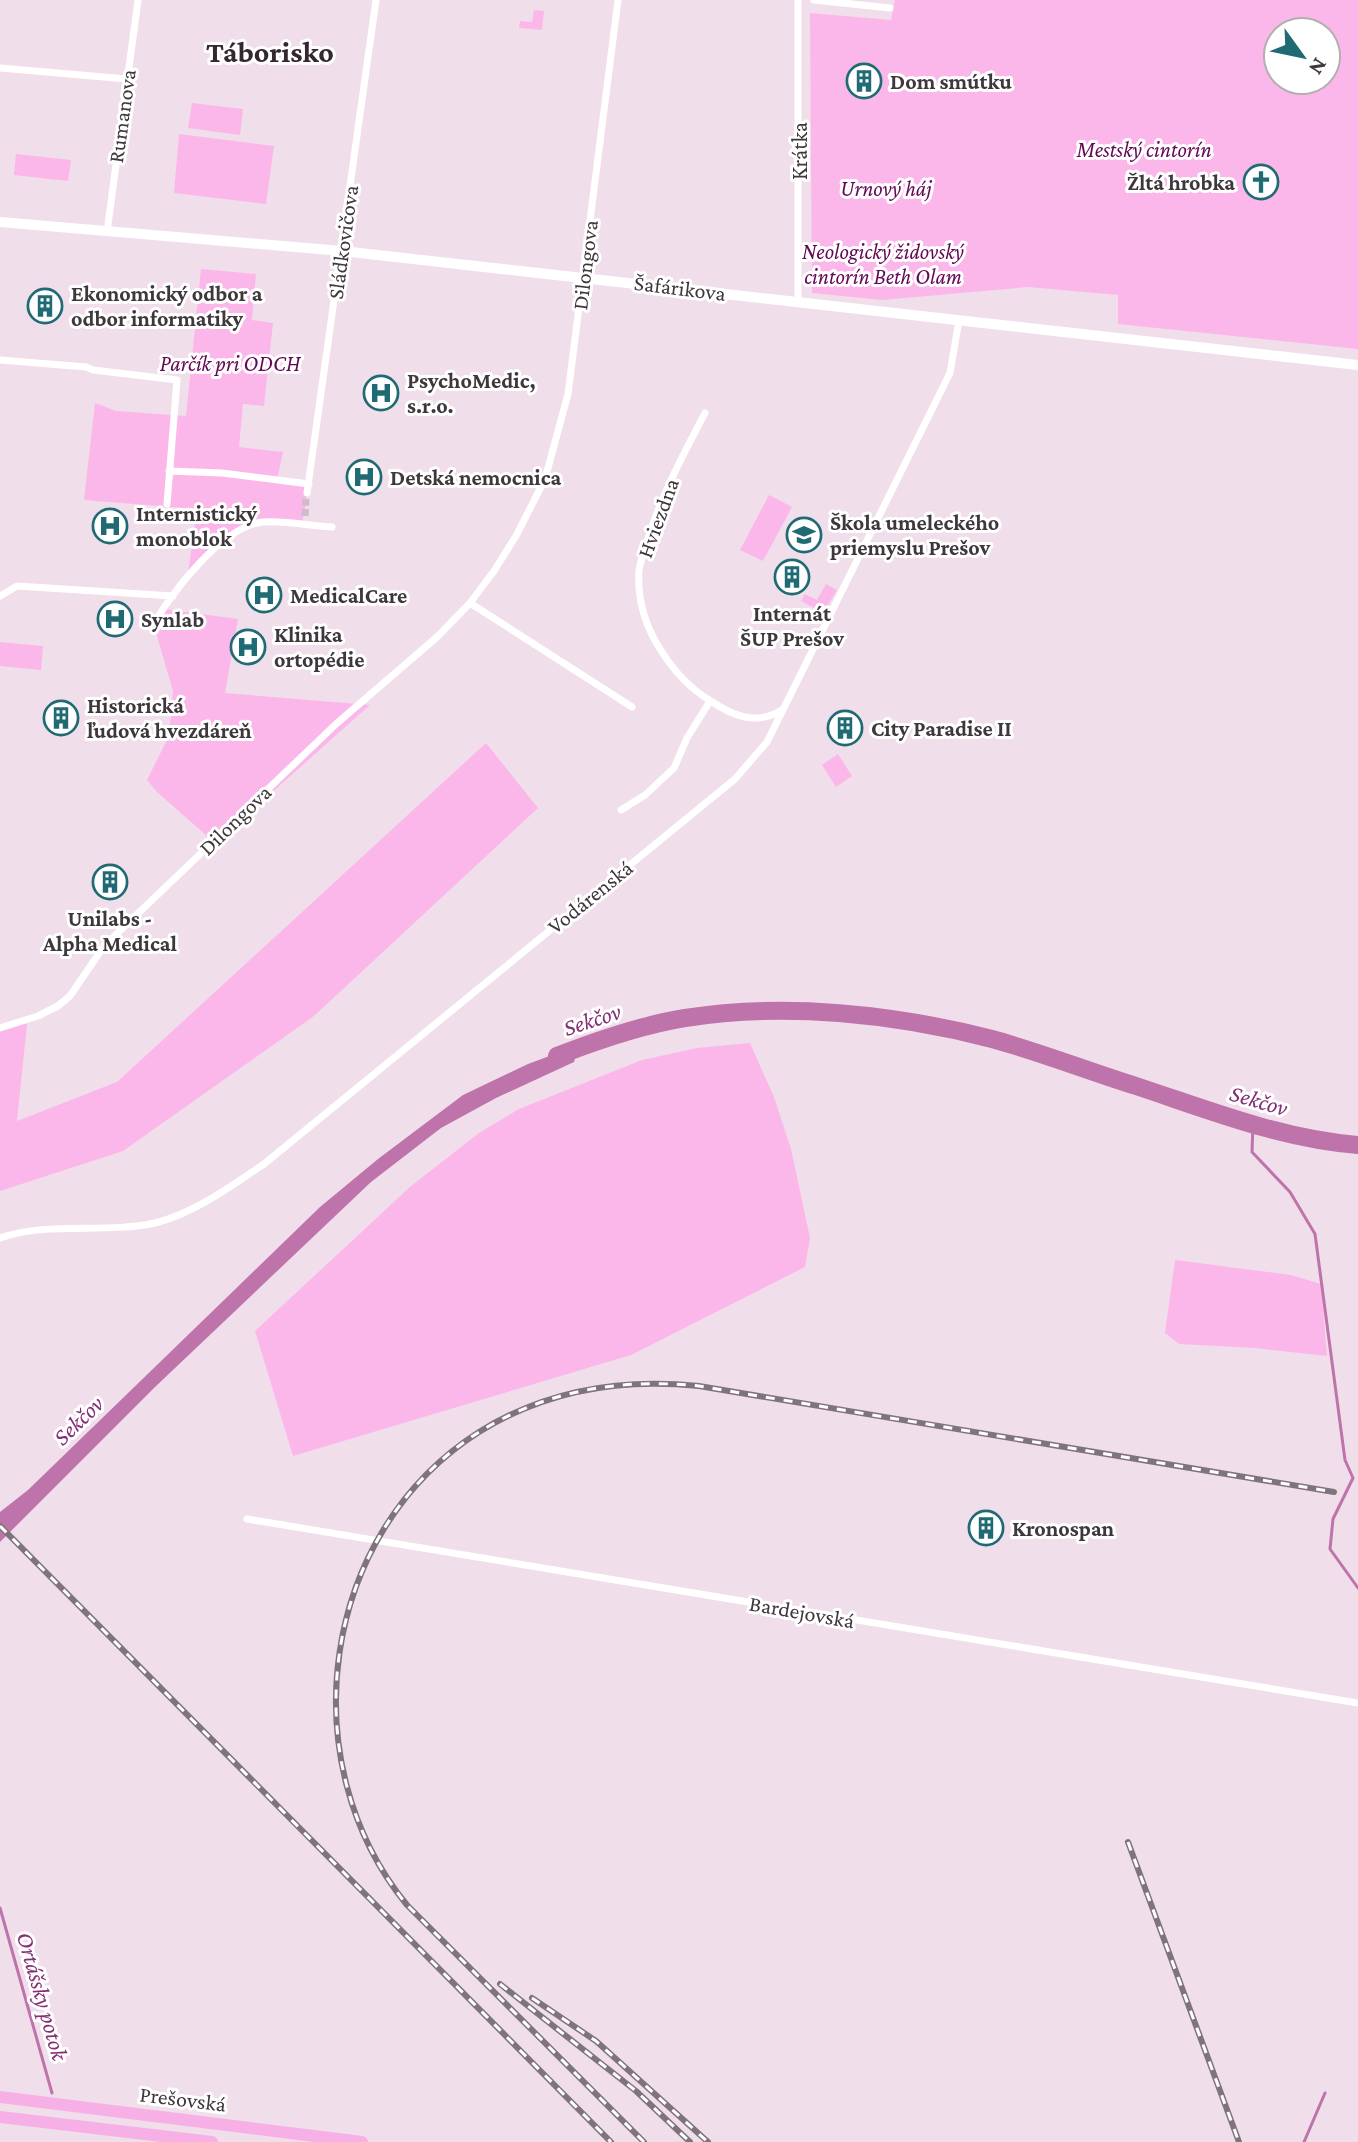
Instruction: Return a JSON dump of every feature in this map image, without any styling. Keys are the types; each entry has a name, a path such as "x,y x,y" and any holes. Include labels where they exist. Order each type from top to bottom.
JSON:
{"main road":[{"name":"Prešovská","path":"0,2097 362,2142"},
{"name":"Prešovská","path":"0,2117 212,2142"}],"street":[{"name":"Rumanova","path":"107,232 138,0"},
{"name":"Sládkovičova","path":"169,471 222,473 308,489 376,0"},
{"name":"Dilongova","path":"0,1028 38,1016 70,996 104,946 336,724 437,637 470,603 523,524 552,459 568,394 618,0"},
{"name":"Krátka","path":"798,0 798,302"},
{"path":"814,0 890,8"},
{"path":"0,68 127,79"},
{"name":"Šafárikova","path":"0,222 342,251 1358,365"},
{"name":"Vodárenská","path":"0,1238 35,1231 154,1223 215,1197 264,1164 735,779 767,742 950,373 959,320"},
{"path":"0,360 86,367 177,380 167,504"},
{"name":"Hviezdna","path":"705,413 669,483 639,568 643,612 670,665 710,701 750,720 772,717 784,709"},
{"path":"304,525 305,516"},
{"path":"153,626 163,608 219,542 241,529 263,522 332,527"},
{"path":"0,596 17,586 173,596"},
{"path":"470,603 632,707"},
{"path":"621,810 645,795 674,768 687,738 710,701"},
{"name":"Bardejovská","path":"247,1519 1358,1703"}],"green space":[{"name":"Mestský cintorín","path":"895,0 1358,0 1358,349 1118,324 1118,295 1028,287 882,300 812,293 810,13 891,20"},
{"path":"534,10 544,11 542,30 519,28 520,21 532,22"},
{"path":"192,103 243,109 240,135 188,128"},
{"path":"179,134 274,146 266,204 174,193"},
{"path":"16,154 71,160 68,181 14,175"},
{"name":"Parčík pri ODCH","path":"201,269 256,274 252,320 273,323 264,406 243,404 239,447 283,452 277,479 309,484 302,525 262,521 230,535 187,580 197,509 84,500 95,403 116,411 186,416"},
{"path":"769,495 792,507 763,561 740,550"},
{"path":"826,584 837,590 823,613 801,601 805,594 817,600"},
{"path":"164,609 238,619 225,693 370,705 215,843 147,780 169,736 173,691 154,626"},
{"path":"0,642 43,646 41,670 0,666"},
{"path":"486,743 538,808 314,1016 123,1151 0,1191 0,1029 22,1018 27,1024 17,1121 117,1082"},
{"path":"838,754 852,776 836,787 822,765"},
{"path":"750,1043 774,1097 791,1149 810,1238 805,1267 631,1355 293,1456 255,1331 411,1186 479,1133 519,1109 642,1060 697,1048"},
{"path":"1175,1260 1291,1275 1321,1284 1327,1356 1179,1344 1165,1333"}],"shaded area":[{"path":"579,1045 574,1062 496,1098 441,1128 371,1182 155,1387 0,1542 0,1512 28,1490 320,1207 463,1095 528,1064"}],"waterway":[{"name":"Sekčov","path":"557,1056 652,1025 723,1013 800,1011 878,1017 992,1039 1246,1122 1301,1137 1358,1145"},
{"path":"1253,1125 1252,1152 1290,1192 1315,1234 1345,1460 1353,1478 1333,1519 1330,1549 1358,1588"},
{"name":"Ortášsky potok","path":"0,1908 52,2093"},
{"path":"1304,2142 1325,2093"}],"tunnel":[{"path":"305,516 306,499"}],"railway":[{"path":"644,2142 407,1905 370,1848 347,1785 336,1719 340,1653 355,1588 384,1528 425,1475 479,1432 531,1406 585,1390 670,1384 699,1386 1334,1492"},
{"path":"0,1526 611,2142"},
{"path":"1128,1842 1239,2142"},
{"path":"500,1984 636,2091 690,2142"},
{"path":"532,1998 596,2041 708,2142"}],"place":[{"name":"Dom smútku","path":"864,81"},
{"name":"Žltá hrobka","path":"1261,182"},
{"name":"Ekonomický odbor a odbor informatiky","path":"45,306"},
{"name":"PsychoMedic, s.r.o.","path":"381,393"},
{"name":"Detská nemocnica","path":"364,477"},
{"name":"Internistický monoblok","path":"110,526"},
{"name":"Škola umeleckého priemyslu Prešov","path":"804,535"},
{"name":"Internát ŠUP Prešov","path":"792,577"},
{"name":"MedicalCare","path":"264,595"},
{"name":"Synlab","path":"115,619"},
{"name":"Klinika ortopédie","path":"248,647"},
{"name":"Historická ľudová hvezdáreň","path":"61,718"},
{"name":"City Paradise II","path":"845,728"},
{"name":"Unilabs - Alpha Medical","path":"110,882"},
{"name":"Kronospan","path":"986,1528"}],"district":[{"name":"Táborisko","path":"270,51"}],"park label":[{"name":"Urnový háj","path":"886,188"},
{"name":"Neologický židovský cintorín Beth Olam","path":"883,264"}]}
